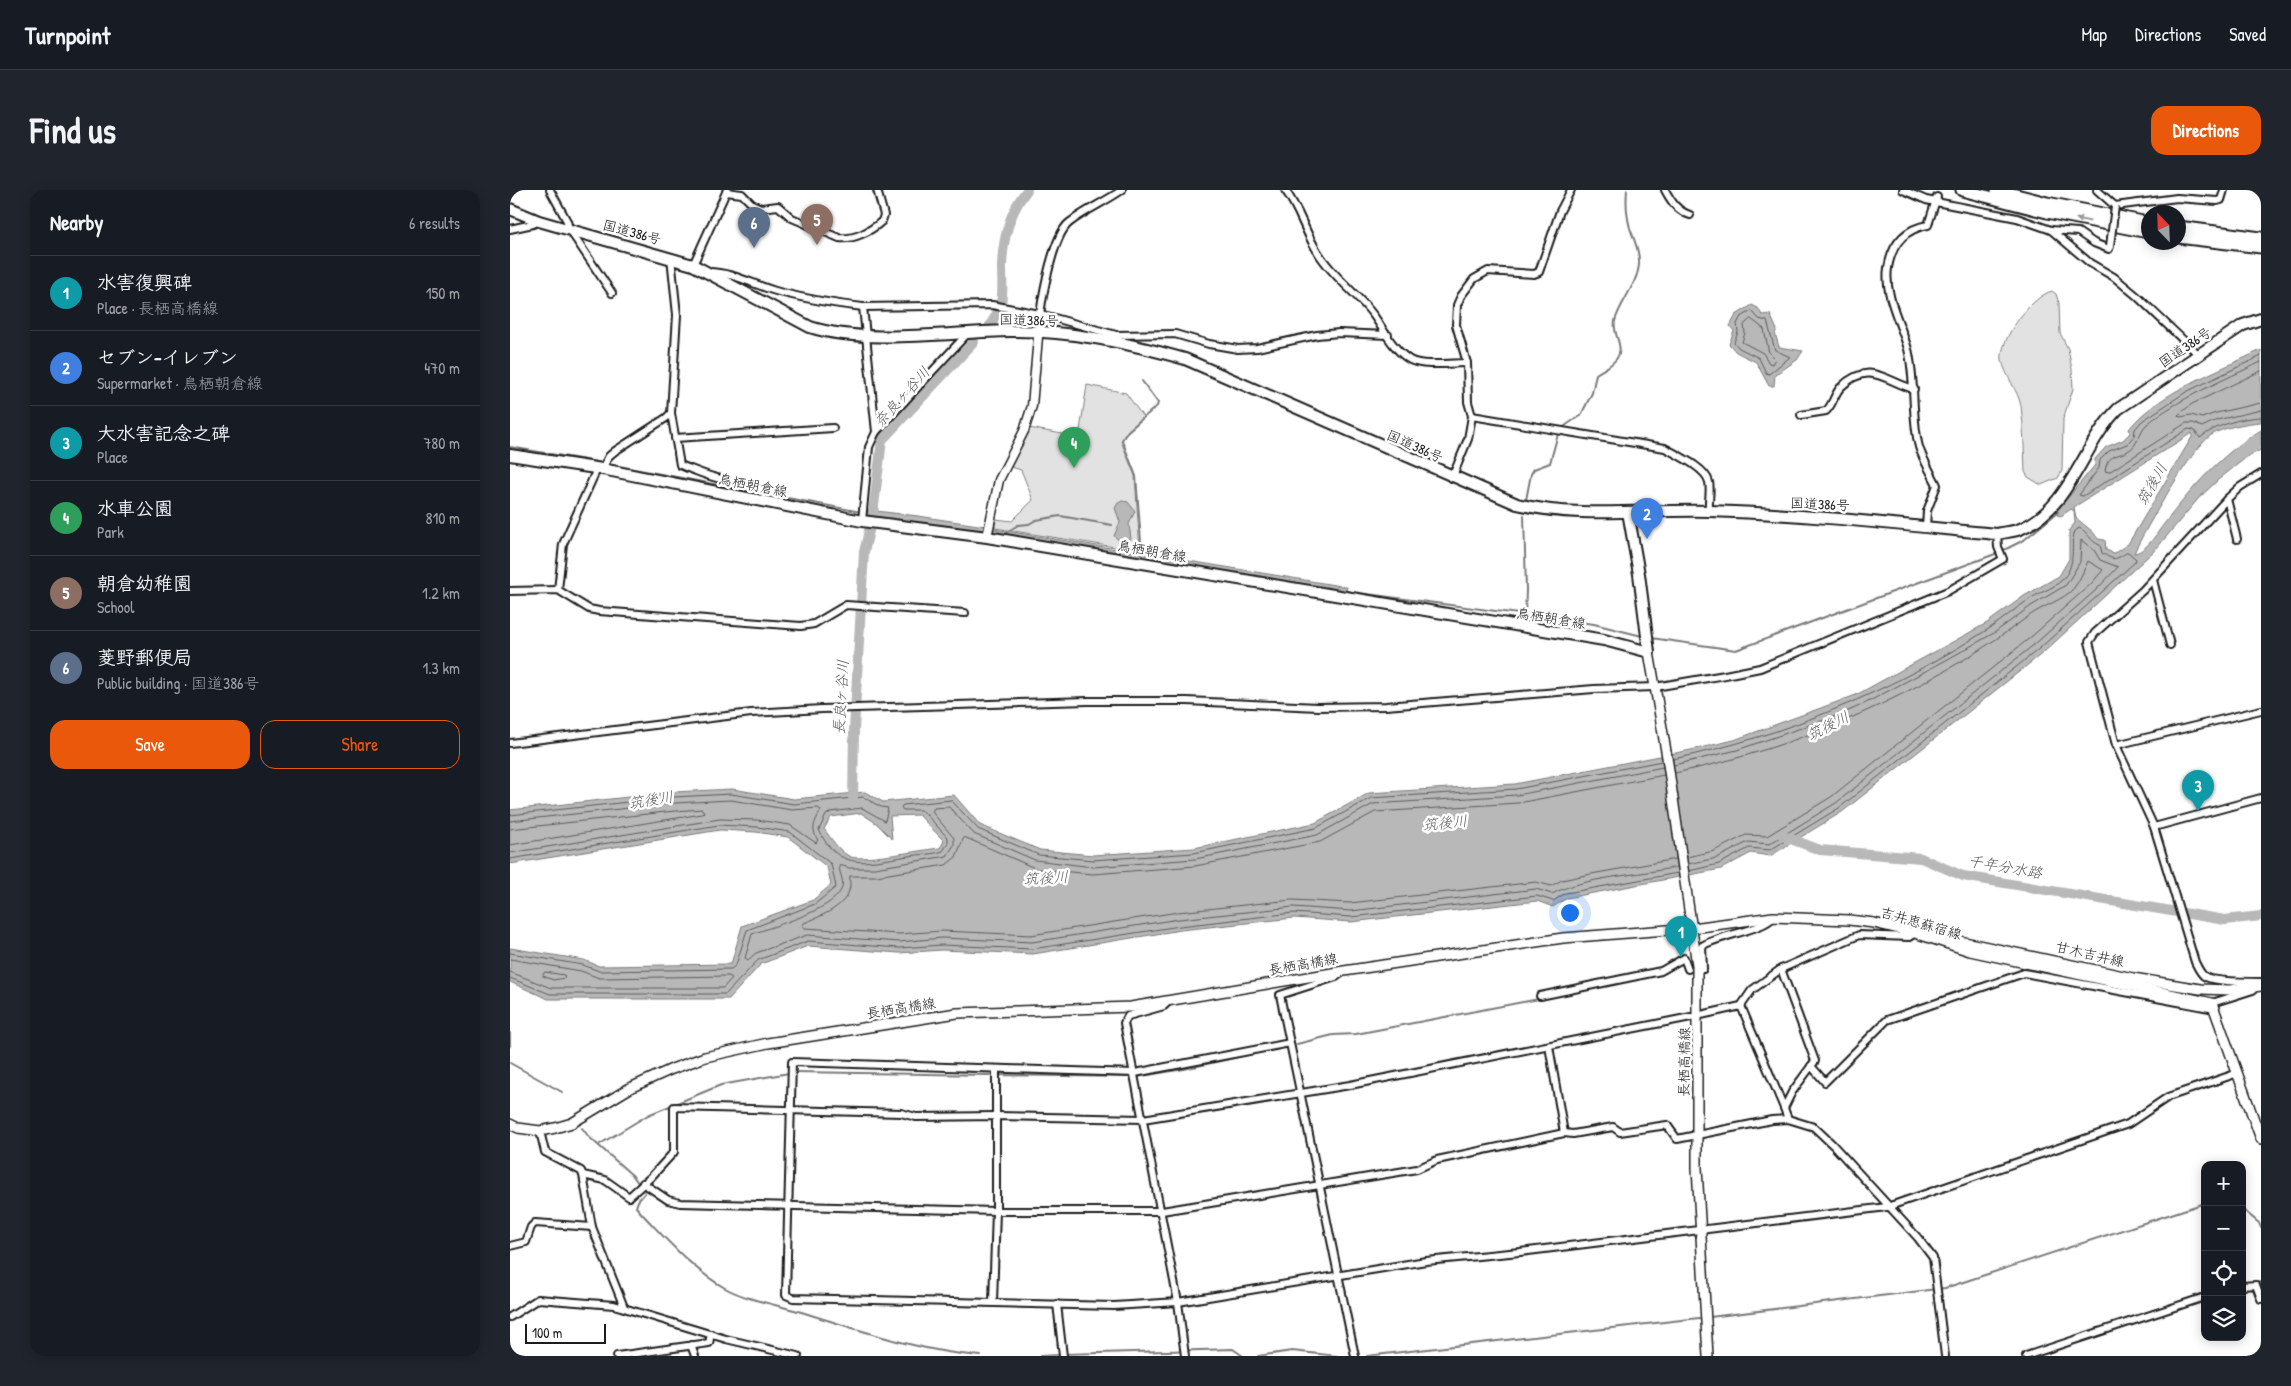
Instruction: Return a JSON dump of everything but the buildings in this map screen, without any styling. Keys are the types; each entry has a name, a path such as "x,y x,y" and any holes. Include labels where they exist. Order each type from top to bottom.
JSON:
{"highway":[{"path":"1962,190 2047,212 2141,231"},
{"path":"1997,190 2047,203 2141,221"},
{"path":"2186,228 2261,238"},
{"path":"2186,237 2261,247"}],"main road":[{"name":"国道386号","path":"510,209 538,221 694,265 810,327 842,335 1038,331 1116,337 1185,359 1452,478 1517,504 1538,509 1578,513 1709,511 1860,520 1997,534 2020,529 2043,514 2062,496 2104,423 2118,409 2198,354 2243,326 2261,319"},
{"name":"鳥栖朝倉線","path":"510,455 601,468 863,520 987,536 1604,640 1649,652"},
{"path":"1628,512 1693,925"},
{"name":"吉井恵蘇宿線","path":"1693,925 1773,917 1849,920 1915,933 1979,953 2213,1006"},
{"name":"長栖高橋線","path":"510,1124 518,1128 540,1131 572,1123 630,1088 672,1069 705,1057 768,1043 957,1013 1131,1007 1344,971 1563,938 1693,925 1698,1012 1697,1135 1699,1229 1708,1356"},
{"name":"甘木吉井線","path":"1915,933 1932,934 2133,978 2200,990 2230,990 2261,985"},
{"path":"2213,1006 2261,1138"}],"street":[{"path":"550,190 567,221 569,229 612,292"},
{"path":"694,265 726,191 742,194 752,204 761,208 778,206 792,218 839,238 846,239 856,237 882,221 884,215 877,190"},
{"path":"987,536 1002,473 1022,436 1032,406 1044,282 1058,243 1068,224 1122,190"},
{"path":"1285,190 1302,216 1317,251 1332,274 1368,308 1401,353 1411,360 1439,364 1466,363"},
{"path":"1452,478 1468,439 1472,416 1468,402 1466,363 1456,325 1456,314 1461,296 1474,279 1488,271 1534,274 1539,272 1560,211 1571,190"},
{"path":"1665,190 1672,203 1682,212 1690,215"},
{"path":"1903,190 2017,218 2051,230 2078,232 2094,243 2109,249 2116,206"},
{"path":"2097,190 2116,206 2177,198 2217,201 2220,200 2224,190"},
{"path":"1926,527 1927,511 1936,485 1919,447 1914,389 1908,351 1890,292 1888,270 1897,242 1909,230 1928,225 1936,199"},
{"path":"510,229 533,224 538,221"},
{"path":"2051,230 2090,263 2114,277 2138,297 2198,354"},
{"path":"671,257 677,316 671,413 680,466 696,470 705,476 721,479"},
{"path":"708,272 716,272 778,292 863,307 992,306 1040,314 1116,337 1175,334 1208,344 1238,349 1257,348 1316,335 1338,333 1388,335"},
{"path":"863,307 876,432"},
{"path":"863,520 869,447 876,432 968,333"},
{"path":"1801,415 1826,411 1841,388 1850,380 1866,374 1882,375 1914,389"},
{"path":"558,590 563,544 601,468 610,456 671,413"},
{"path":"1472,416 1665,448 1690,462 1706,475 1710,483 1709,511"},
{"path":"675,438 833,428"},
{"path":"2261,474 2240,487 2227,499 2153,580 2095,633 2089,642 2116,745 2154,827 2195,962 2204,976 2261,985"},
{"path":"2227,499 2237,539"},
{"path":"510,743 751,713 822,708 1088,701 1187,701 1318,706 1386,706 1594,689 1656,691 1760,668 1948,591 2003,560 1999,550 1997,534"},
{"path":"2153,580 2170,645"},
{"path":"510,591 558,590 589,609 599,611 801,626 814,624 846,605 965,613"},
{"path":"2116,745 2261,710"},
{"path":"2154,827 2261,798"},
{"path":"1704,969 1702,946 1769,923 1773,917"},
{"path":"1701,1016 1741,1006 1752,990 1781,969 1859,935 1909,937 1915,933"},
{"path":"1540,996 1661,971 1684,958 1688,969"},
{"path":"1781,969 1815,1061 1792,1092 1784,1108"},
{"path":"1344,971 1336,977 1280,994 1355,1355"},
{"path":"1811,1066 1825,1082 1887,1020 2024,973 2213,1006 2261,985"},
{"path":"1170,1001 1164,1006 1128,1016 1124,1023 1162,1211 1185,1353"},
{"path":"1741,1006 1788,1119"},
{"path":"540,1131 545,1152 582,1171 584,1174 605,1180 629,1197 674,1152 674,1107 901,1113 916,1117 996,1116 1143,1119 1301,1093 1691,1017"},
{"path":"1290,1043 1134,1073 792,1062 786,1295 793,1298 1114,1306 1178,1302 1338,1274 1426,1261 1520,1252 1888,1207 2128,1124 2168,1097 2238,1073"},
{"path":"1549,1046 1564,1133"},
{"path":"993,1302 996,1211 996,1069"},
{"path":"643,1183 668,1200 680,1203 996,1211 1162,1211 1417,1169 1438,1160 1564,1133 1573,1134 1613,1127 1620,1132 1667,1125 1677,1139 1756,1122 1788,1119 1814,1128 1833,1145 1918,1238 1933,1258 1945,1356"},
{"path":"584,1174 592,1227 624,1307"},
{"path":"510,1246 526,1242 531,1227 535,1224 592,1227"},
{"path":"2246,1286 2256,1285 2261,1299"},
{"path":"2026,1356 2201,1298"},
{"path":"510,1317 538,1299 614,1304 711,1337 798,1356"},
{"path":"1057,1304 1063,1353"},
{"path":"617,1356 709,1343 711,1337"},
{"path":"691,1345 695,1356"}],"shaded area":[{"path":"2052,291 2056,294 2059,303 2060,333 2068,349 2073,389 2063,419 2062,471 2058,478 2041,485 2028,477 2025,472 2021,406 2004,366 2002,351 2011,330 2027,309 2035,301"},
{"path":"1087,385 1126,393 1143,417 1127,431 1121,441 1135,476 1140,551 995,528 996,519 1012,521 1033,500 1021,470 1011,467 1029,428 1079,437"}],"water":[{"path":"1752,305 1758,308 1762,315 1770,314 1777,330 1775,333 1779,347 1803,351 1797,360 1775,375 1774,386 1769,386 1756,362 1736,352 1729,344 1734,331 1730,326 1736,315"},
{"name":"筑後川","path":"2261,350 2261,422 2224,429 2213,434 2205,441 2182,470 2134,553 2143,549 2151,542 2208,472 2233,450 2261,430 2261,450 2248,456 2218,480 2198,499 2156,549 2044,652 1842,812 1770,856 1751,853 1721,869 1567,898 1553,907 1537,901 1351,922 1294,918 1181,930 1033,954 942,950 899,953 808,946 761,964 729,999 548,999 510,982 510,948 584,960 599,966 731,964 742,926 813,900 831,885 827,867 788,837 756,832 720,830 510,864 510,810 674,792 732,789 794,799 865,792 883,802 954,795 980,825 1040,850 1093,855 1194,848 1315,823 1369,793 1515,784 1734,740 1856,695 1987,623 2024,596 2059,576 2069,559 2069,530 2075,523 2074,511 2071,509 2061,516 2057,515 2056,512 2095,465 2095,459 2106,447 2123,440 2130,433 2129,429 2141,416 2172,393","holes":["2192,433 2192,437 2128,544 2113,554 2106,550 2105,540 2098,539 2093,532 2076,518 2074,507","861,813 876,823 892,839 890,816 919,815 944,841 940,848 881,856 851,857 839,849 824,829 831,817"]},
{"path":"1122,501 1128,502 1135,511 1129,524 1131,539 1128,541 1119,540 1114,536 1120,522 1115,508"},
{"path":"868,510 985,526 984,532 865,517"},
{"path":"994,529 1347,587 1345,594 992,534"}],"waterway":[{"name":"奈良ヶ谷川","path":"990,325 1001,303 1002,266 1008,226 1011,216 1027,190"},
{"path":"1562,428 1581,415 1592,393 1596,374 1613,363 1619,353 1615,321 1635,280 1639,265 1638,251 1628,219 1627,190"},
{"name":"長良ヶ谷川","path":"851,804 853,803 854,730 864,552 873,514 882,440 974,342"},
{"path":"1142,381 1158,403 1157,406 1128,431 1122,440 1136,476 1142,555"},
{"path":"1526,500 1531,474 1534,469 1550,463 1558,434"},
{"path":"510,447 603,463"},
{"path":"608,464 861,512"},
{"path":"2002,551 2024,540 2058,512"},
{"path":"1524,515 1525,616"},
{"path":"1007,532 1018,525 1060,516 1112,525"},
{"path":"1651,638 1736,650 1998,553"},
{"path":"1344,591 1594,624 1642,636"},
{"name":"千年分水路","path":"1783,836 1820,850 1921,858 1963,876 2225,920 2261,916"},
{"path":"1293,1045 1333,1035 1356,1034 1539,999"},
{"path":"510,1033 510,1046"},
{"path":"1136,1077 1184,1069 1284,1047"},
{"path":"510,1063 562,1092"},
{"path":"794,1072 1132,1077"},
{"path":"600,1144 648,1115 721,1085 789,1073"},
{"path":"582,1128 589,1137 633,1176 644,1191 645,1193 638,1201 636,1207 643,1215 671,1245 702,1273 725,1288 751,1299 798,1311 888,1339 935,1350 981,1356"},
{"path":"1710,1317 1945,1288 2201,1204"},
{"path":"2246,1212 2259,1223 2261,1228"},
{"path":"1367,1356 1699,1318"},
{"path":"1066,1354 1233,1349 1243,1356"},
{"path":"1258,1356 1292,1351 1337,1356"},
{"path":"1040,1356 1061,1355"}],"place":[{"name":"朝倉幼稚園","path":"817,245"},
{"name":"菱野郵便局","path":"754,248"},
{"name":"水車公園","path":"1074,468"},
{"name":"セブン-イレブン","path":"1647,539"},
{"name":"大水害記念之碑","path":"2198,811"},
{"name":"水害復興碑","path":"1681,957"}]}
